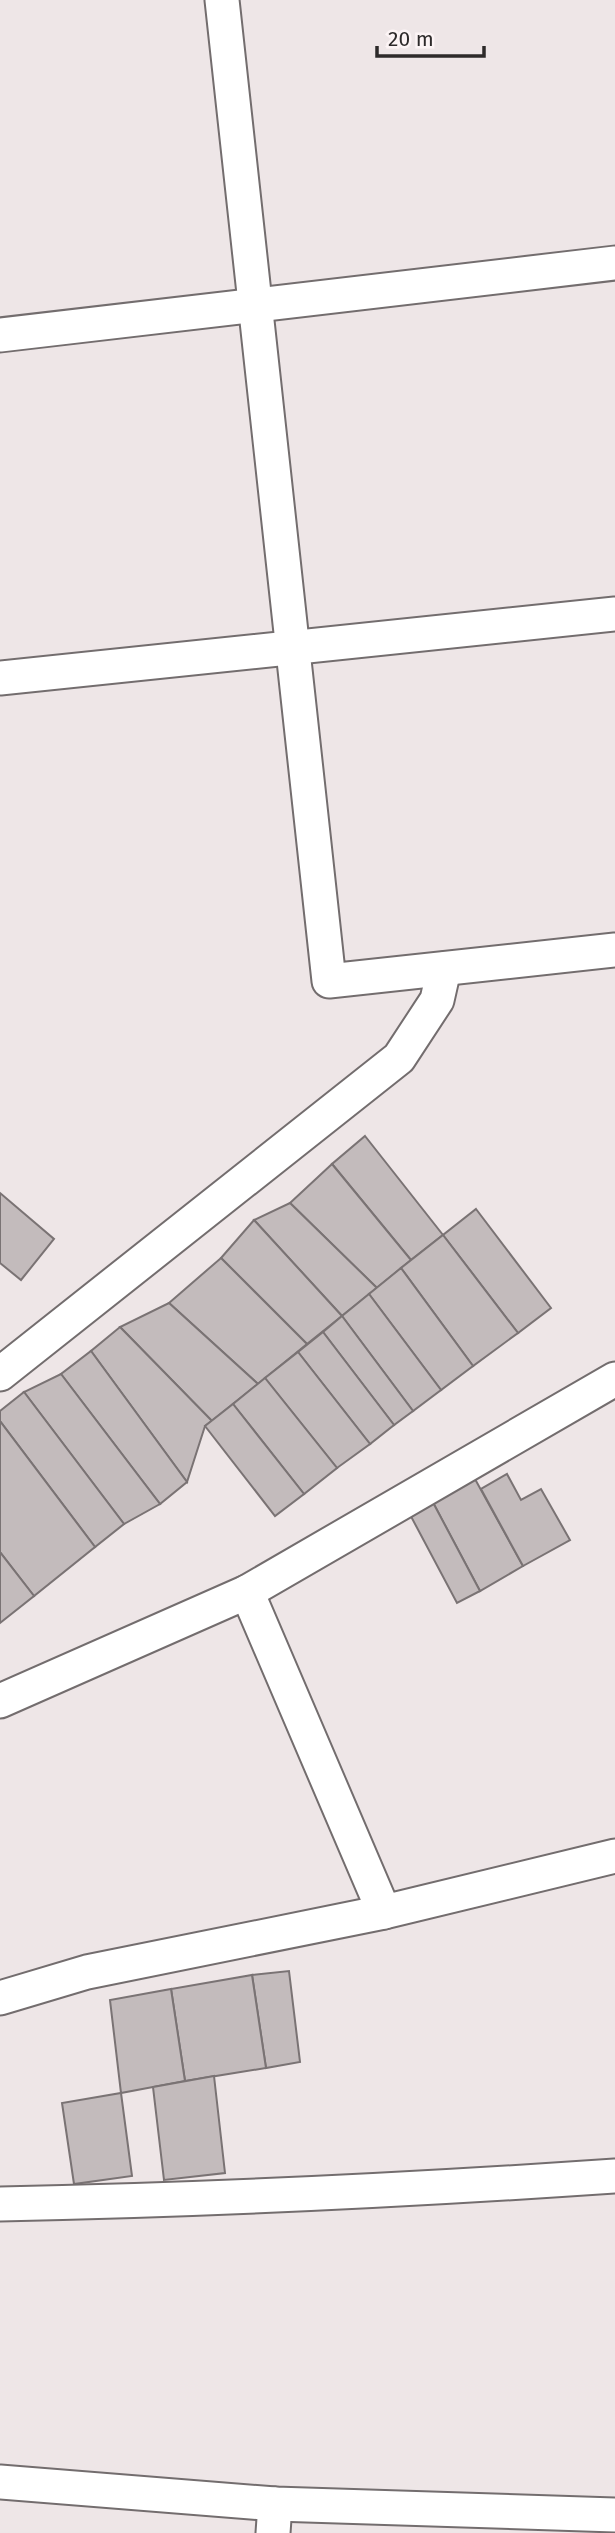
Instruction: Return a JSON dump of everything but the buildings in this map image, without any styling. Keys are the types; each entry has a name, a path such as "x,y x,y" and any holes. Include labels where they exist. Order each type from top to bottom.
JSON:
{"street":[{"path":"222,0 329,981 615,950"},
{"path":"0,335 615,262"},
{"path":"0,678 615,614"},
{"path":"0,1374 399,1058 437,1000 444,969"},
{"path":"0,1701 247,1592 615,1379"},
{"path":"247,1592 384,1912"},
{"path":"0,1998 87,1972 384,1912 615,1856"},
{"path":"0,2204 198,2200 615,2176"},
{"path":"0,2482 274,2519 570,2523 615,2515"}]}
